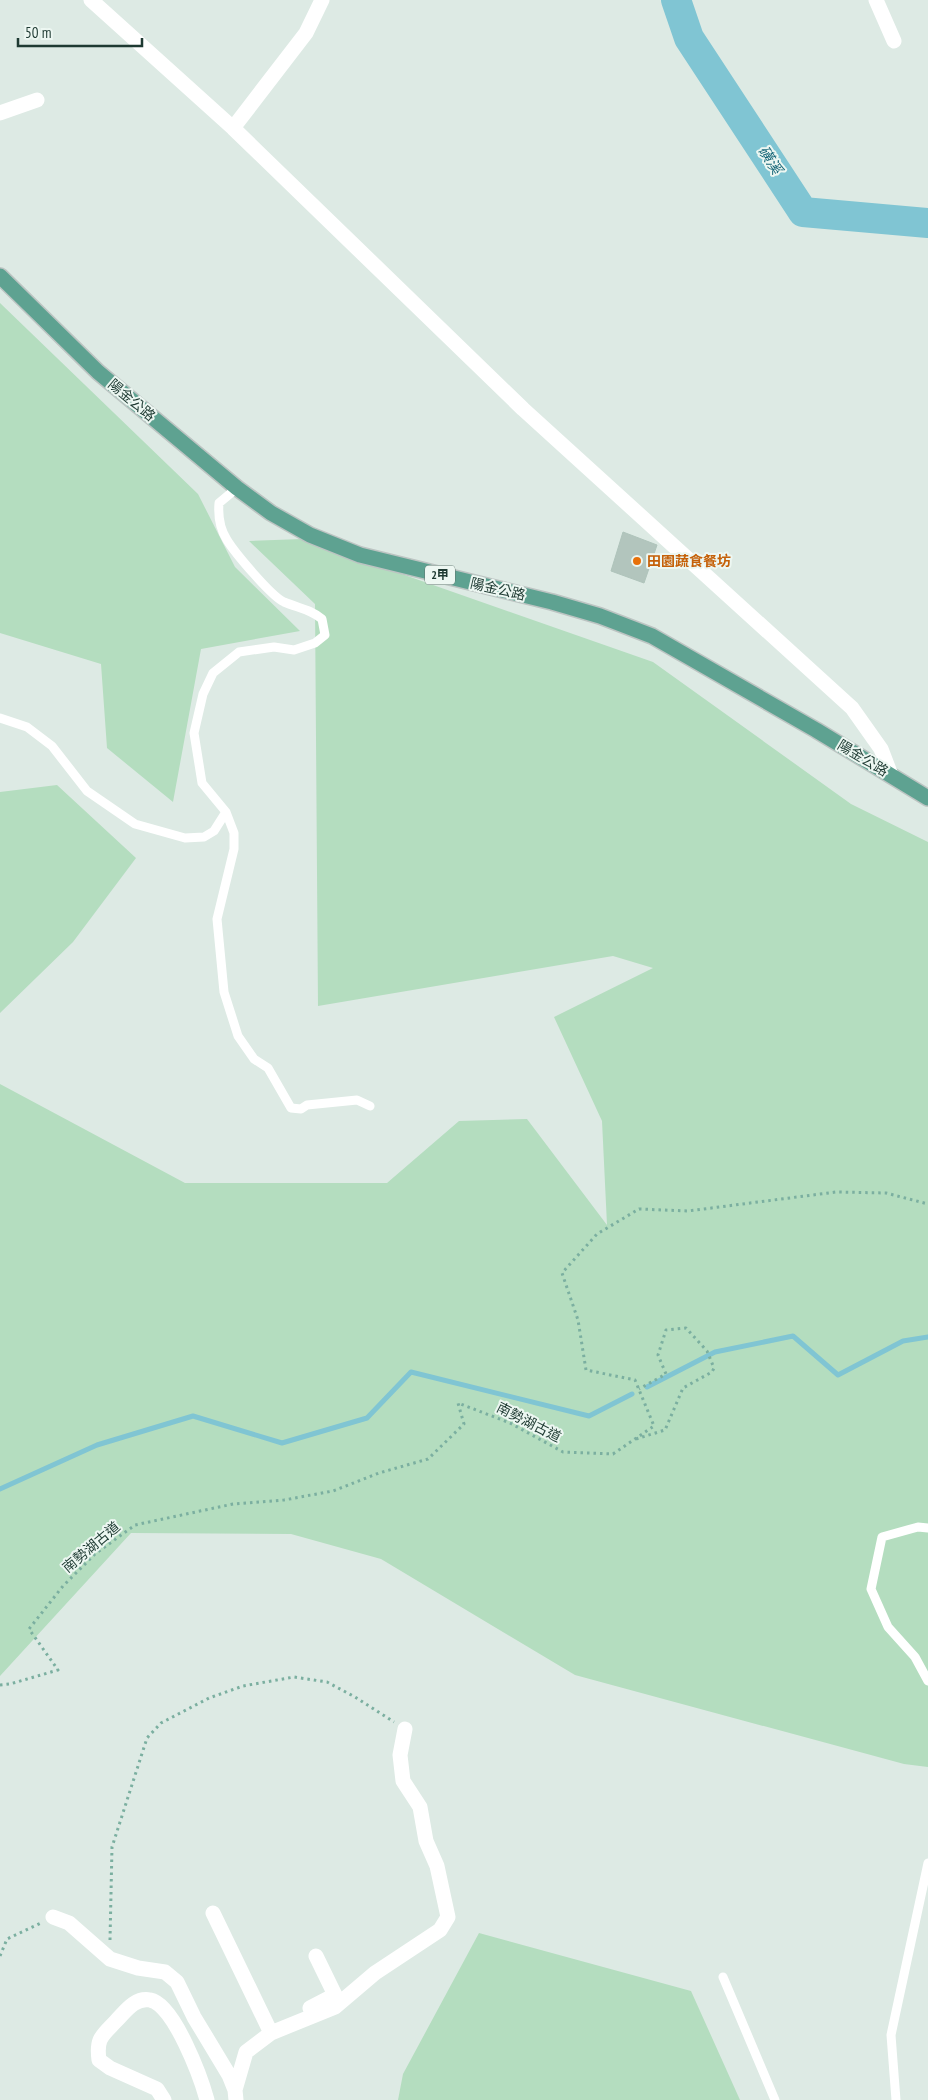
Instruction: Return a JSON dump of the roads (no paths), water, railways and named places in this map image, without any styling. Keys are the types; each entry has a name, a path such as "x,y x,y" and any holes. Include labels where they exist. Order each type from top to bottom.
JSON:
{"main road":[{"name":"陽金公路","path":"0,276 98,372 237,488 271,513 302,531 360,555 552,602 600,616 652,636 928,798"}],"street":[{"path":"91,0 233,128 523,409 852,708 881,749 890,775"},
{"path":"233,128 306,34 322,0"},
{"path":"876,0 894,41"},
{"path":"0,113 37,100"},
{"path":"236,2095 246,2052 271,2033 334,2007 375,1973 440,1930 448,1917 437,1866 426,1841 420,1807 403,1782 400,1755 405,1730"},
{"path":"213,1914 271,2033"},
{"path":"53,1917 69,1923 110,1959 138,1968 165,1972 177,1982 194,2017 229,2076 236,2095"},
{"path":"296,2022 313,2005 335,1995 316,1956"},
{"path":"164,2100 157,2089 110,2068 99,2060 97,2045 101,2037 130,2006 140,2001 151,2000 166,2009 199,2074 207,2100"}],"lane":[{"path":"237,488 218,503 218,516 226,539 244,563 282,601 306,608 322,619 325,635 316,643 294,650 274,647 239,652 213,673 203,694 194,733 202,782 226,812 234,833 234,849 217,919 217,937 224,992 238,1036 254,1059 268,1068 291,1108 301,1109 307,1105 357,1100 370,1106"},
{"path":"0,718 27,727 52,746 87,791 134,824 184,838 204,837 214,832 226,812"},
{"path":"928,1528 918,1527 882,1538 871,1589 888,1627 915,1658 928,1681"},
{"path":"896,2100 891,2035 928,1863"},
{"path":"723,1977 775,2100"}],"waterway":[{"name":"磺溪","path":"676,0 689,38 803,212 928,223"},
{"path":"647,1387 715,1352 793,1336 838,1375 903,1341 928,1337"},
{"path":"0,1489 97,1445 193,1416 282,1443 367,1418 411,1372 589,1416 632,1394"}],"place":[{"name":"田園蔬食餐坊","path":"637,561"}]}
